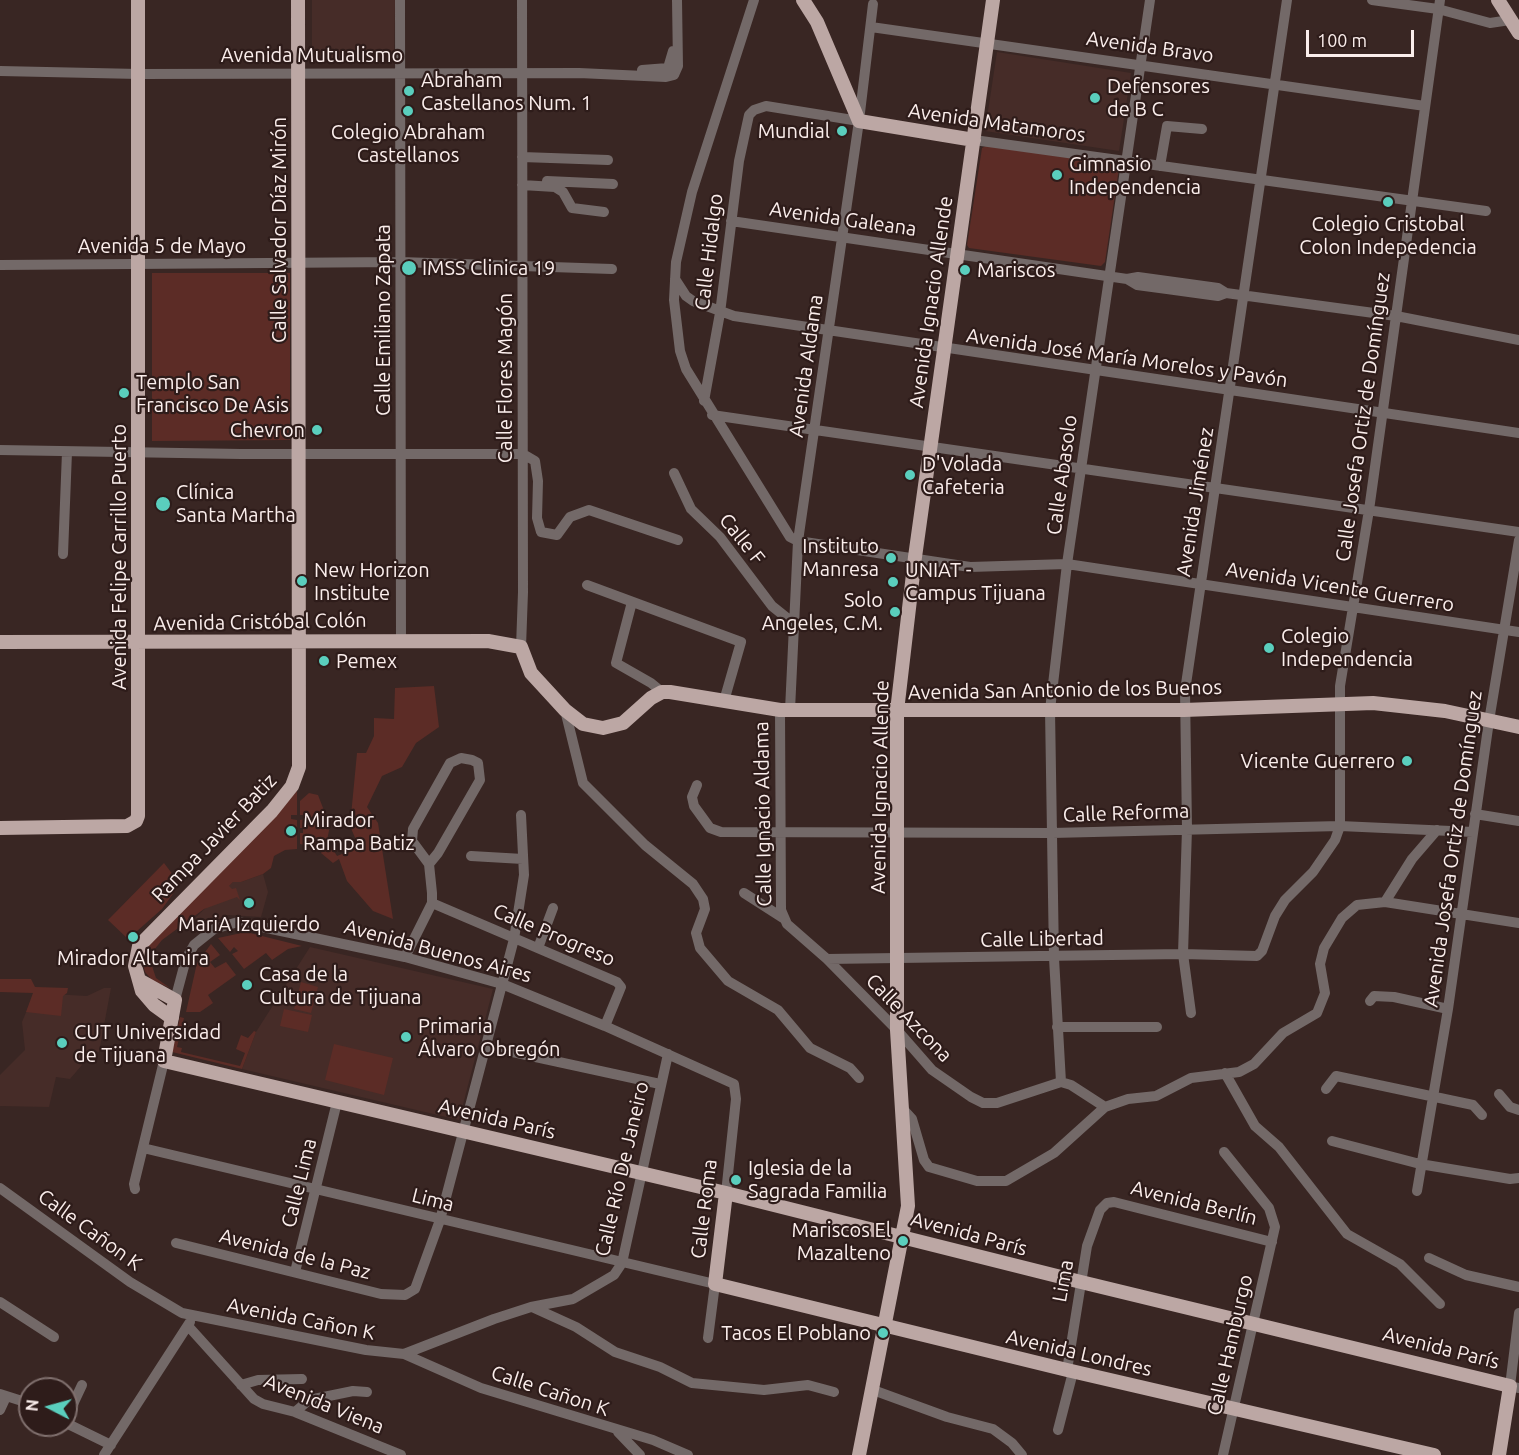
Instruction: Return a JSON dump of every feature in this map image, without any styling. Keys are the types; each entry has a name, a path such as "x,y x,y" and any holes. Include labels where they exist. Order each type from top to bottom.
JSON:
{"main road":[{"name":"Avenida Felipe Carrillo Puerto","path":"0,828 132,825 138,816 138,0"},
{"name":"Calle Salvador Díaz Mirón","path":"298,0 298,640"},
{"path":"803,0 817,22 860,122"},
{"name":"Avenida Ignacio Allende","path":"859,1455 887,1326 908,1206 897,1030 897,711 915,557 993,0"},
{"path":"1498,0 1519,33"},
{"name":"Avenida Matamoros","path":"860,122 974,140"},
{"name":"Avenida Cristóbal Colón","path":"0,642 137,643 401,639 488,641 521,647"},
{"name":"Rampa Javier Batiz","path":"139,980 135,960 139,946 272,811 297,777 298,640"},
{"path":"521,647 531,673 565,710 584,724 593,727 615,727 662,693"},
{"name":"Avenida San Antonio de los Buenos","path":"662,693 679,693 785,710 1184,710 1338,702 1394,704 1445,711 1519,727"},
{"path":"139,980 175,1000 164,1061"},
{"path":"139,980 147,997 172,1018"},
{"name":"Avenida París","path":"164,1061 726,1193 1514,1387"},
{"name":"Calle Roma","path":"715,1284 726,1193"},
{"name":"Avenida Londres","path":"715,1284 1070,1371 1434,1455"},
{"path":"1499,1455 1514,1387"}],"street":[{"name":"Calle Emiliano Zapata","path":"400,0 401,639"},
{"name":"Calle Flores Magón","path":"521,647 522,0"},
{"name":"Avenida Mutualismo","path":"0,71 139,74 624,73 636,77 669,72 678,66 677,0"},
{"path":"754,0 696,176 678,247 674,300 681,358 712,415 790,537 798,541"},
{"name":"Calle Abasolo","path":"1061,1082 1054,957 1050,710 1067,564 1150,0"},
{"name":"Avenida Jiménez","path":"1191,1013 1184,954 1187,829 1184,710 1287,0"},
{"path":"1372,0 1439,5 1490,23 1510,20"},
{"name":"Avenida Aldama","path":"785,710 798,541 860,122 873,4"},
{"name":"Calle Josefa Ortiz de Domínguez","path":"1257,956 1262,951 1275,916 1285,900 1313,872 1335,840 1340,826 1338,702 1369,510 1439,5"},
{"name":"Avenida Bravo","path":"870,27 1425,106"},
{"name":"Avenida Matamoros","path":"754,110 766,106 860,122"},
{"name":"Calle Hidalgo","path":"704,401 720,313 745,124 754,110"},
{"path":"1160,166 1167,126 1202,129"},
{"name":"Avenida Matamoros","path":"974,140 1486,211"},
{"path":"522,157 608,160"},
{"path":"522,183 613,184"},
{"path":"522,183 555,187 563,192 572,208 604,212"},
{"name":"Avenida Galeana","path":"731,221 1127,279 1137,285 1157,288 1218,296 1226,293 1244,295 1396,316 1519,340"},
{"name":"Avenida 5 de Mayo","path":"0,264 400,262 612,269"},
{"name":"Avenida José María Morelos y Pavón","path":"674,278 686,296 720,313 944,350 1519,433"},
{"name":"Avenida Galeana","path":"1464,328 1472,326 1519,334"},
{"path":"712,415 1519,532"},
{"path":"0,450 298,455 523,454 532,457 534,461 538,482 537,518 541,532 557,535 570,517 589,510 678,540"},
{"path":"63,555 67,452"},
{"name":"Calle F","path":"674,473 687,503 720,537 772,606 792,622"},
{"name":"Avenida Josefa Ortiz de Domínguez","path":"1417,1191 1448,1009 1489,721 1519,540"},
{"name":"Avenida Vicente Guerrero","path":"798,541 990,569 1067,564 1519,632"},
{"path":"586,585 741,642 724,701"},
{"path":"632,602 616,663 651,683 662,693"},
{"path":"565,710 583,783 645,845 693,884 703,899 705,909 696,933 700,948 728,981 778,1010 810,1047 850,1068 859,1078"},
{"name":"Calle Ignacio Aldama","path":"783,918 780,833 785,710"},
{"path":"405,957 432,903 429,864 412,842 413,829 450,763 461,758 472,760 478,763 480,780 438,853 429,864"},
{"name":"Calle Reforma","path":"697,785 693,797 694,806 715,831 898,834 1052,833 1340,826 1473,832"},
{"path":"1475,814 1519,821"},
{"path":"440,1220 514,939 522,888 520,815"},
{"path":"1385,902 1412,859 1437,830"},
{"path":"471,856 523,859"},
{"name":"Calle Azcona","path":"744,893 783,918 827,958 897,1030 932,1070 982,1103 997,1103 1061,1082"},
{"path":"901,1107 912,1119 924,1160 929,1167 976,1181 1006,1182 1054,1154 1105,1107 1128,1099 1156,1096 1191,1078 1239,1072 1254,1064 1282,1034 1317,1013 1323,1004 1325,993 1320,964 1324,948 1342,918 1357,904 1385,902 1519,923"},
{"name":"Calle Progreso","path":"432,903 620,984 605,1026"},
{"path":"537,948 553,908"},
{"name":"Avenida Buenos Aires","path":"175,1000 186,959 194,945 206,934 225,924 250,923 405,957 502,984 605,1026 734,1084"},
{"name":"Calle Libertad","path":"827,958 1184,954 1257,956"},
{"path":"1370,1001 1374,996 1394,997 1448,1009"},
{"path":"1057,1027 1157,1027"},
{"path":"484,1046 660,1084"},
{"name":"Calle Río De Janeiro","path":"404,1354 445,1336 531,1307 586,1293 614,1275 622,1263 668,1054"},
{"path":"135,1189 164,1061"},
{"path":"1225,1073 1255,1126 1279,1147 1347,1234 1401,1264 1440,1304"},
{"path":"1326,1089 1336,1076 1433,1094 1473,1105 1482,1115"},
{"path":"1061,1082 1071,1085 1105,1107"},
{"name":"Calle Roma","path":"726,1193 736,1099 734,1084"},
{"path":"1499,1094 1510,1107 1519,1110"},
{"name":"Calle Lima","path":"295,1272 337,1102"},
{"path":"1332,1142 1420,1164 1516,1181"},
{"name":"Lima","path":"143,1148 715,1284"},
{"name":"Calle Hamburgo","path":"1223,1455 1275,1227 1269,1208 1224,1152"},
{"name":"Calle Cañon K","path":"0,1188 130,1282 182,1313 190,1322"},
{"name":"Avenida Berlín","path":"1107,1203 1114,1202 1272,1242"},
{"name":"Lima","path":"1058,1430 1070,1371 1087,1246 1100,1210 1107,1203"},
{"name":"Avenida de la Paz","path":"176,1243 381,1294 405,1294 419,1283 440,1220"},
{"path":"1430,1258 1466,1275 1519,1287"},
{"name":"Calle Roma","path":"708,1338 715,1284"},
{"path":"0,1302 54,1337"},
{"path":"531,1307 576,1327 615,1352 660,1367 692,1383 764,1390 808,1385 834,1392"},
{"path":"1514,1387 1519,1313"},
{"path":"104,1455 190,1322"},
{"name":"Avenida Cañon K","path":"190,1322 404,1354"},
{"name":"Avenida Viena","path":"190,1322 241,1385 263,1404 295,1412 401,1455"},
{"name":"Calle Cañon K","path":"404,1354 481,1388 653,1440 688,1455"},
{"path":"241,1385 258,1380 302,1379"},
{"path":"78,1394 82,1385"},
{"path":"873,1390 947,1418 993,1429 1012,1443 1022,1455"},
{"path":"295,1412 309,1400 352,1391 367,1392"},
{"path":"0,1410 3,1395 18,1400"},
{"path":"78,1427 111,1444"},
{"path":"618,1431 640,1455"}],"shaded area":[{"path":"312,0 395,0 394,60 312,61"},
{"path":"997,52 1131,73 1119,151 985,131"},
{"path":"986,146 1116,164 1119,168 1105,262 1101,266 969,248 967,245 982,148"},
{"path":"152,273 290,273 290,440 152,441"},
{"path":"434,686 439,727 416,743 402,767 382,776 367,807 378,823 393,919 373,911 347,881 339,859 333,863 321,853 322,849 300,844 300,833 303,833 303,828 300,828 300,820 306,819 305,815 300,815 300,801 309,793 318,795 330,826 327,840 337,856 359,847 350,826 357,753 366,753 374,736 374,718 394,719 395,688"},
{"path":"297,791 297,815 291,815 291,819 297,820 297,829 289,830 289,833 297,833 297,849 285,850 274,856 271,868 263,874 241,882 233,882 229,886 232,889 236,888 240,900 237,897 204,909 162,940 154,950 151,963 156,978 170,988 152,980 145,972 143,963 150,941"},
{"path":"164,863 180,884 162,909 128,939 108,920"},
{"path":"263,874 268,892 261,917 228,915 200,928 195,918 233,882 241,882"},
{"path":"246,932 302,946 288,949 272,960 266,953 244,969 232,954 238,951 234,947 230,952 218,938"},
{"path":"211,944 220,955 210,962 215,968 226,962 236,975 208,995 213,1003 200,1012 186,1012 197,963"},
{"name":"Primaria Álvaro Obregón","path":"310,947 493,989 459,1120 242,1069 256,1032"},
{"path":"0,979 31,979 35,987 68,988 67,993 63,996 61,1016 26,1012 33,993 0,992"},
{"path":"301,982 318,987 311,1013 294,1009"},
{"name":"CUT Universidad de Tijuana","path":"104,988 111,988 99,1052 94,1051 70,1079 56,1077 49,1107 0,1106 0,1075 25,1050 22,1022 34,993 87,996"},
{"path":"284,1009 312,1015 308,1032 280,1026"},
{"path":"180,1017 184,1018 177,1047 182,1048 181,1052 240,1066 245,1053 236,1049 241,1035 248,1038 254,1031 256,1032 242,1069 172,1052"},
{"path":"334,1044 393,1058 384,1095 325,1080"}],"place":[{"name":"Abraham Castellanos Num. 1","path":"409,91"},
{"name":"Defensores de B C","path":"1095,98"},
{"name":"Colegio Abraham Castellanos","path":"408,111"},
{"name":"Mundial","path":"842,131"},
{"name":"Gimnasio Independencia","path":"1057,175"},
{"name":"Colegio Cristobal Colon Indepedencia","path":"1388,202"},
{"name":"IMSS Clinica 19","path":"409,268"},
{"name":"Mariscos","path":"965,270"},
{"name":"Templo San Francisco De Asis","path":"124,393"},
{"name":"Chevron","path":"317,430"},
{"name":"D'Volada Cafeteria","path":"910,475"},
{"name":"Clínica Santa Martha","path":"163,504"},
{"name":"Instituto Manresa","path":"891,558"},
{"name":"New Horizon Institute","path":"302,581"},
{"name":"UNIAT - Campus Tijuana","path":"893,582"},
{"name":"Solo Angeles, C.M.","path":"895,612"},
{"name":"Colegio Independencia","path":"1269,648"},
{"name":"Pemex","path":"324,661"},
{"name":"Vicente Guerrero","path":"1407,761"},
{"name":"Mirador Rampa Batiz","path":"291,831"},
{"name":"MariA Izquierdo","path":"249,903"},
{"name":"Mirador Altamira","path":"133,937"},
{"name":"Casa de la Cultura de Tijuana","path":"247,985"},
{"name":"Primaria Álvaro Obregón","path":"406,1037"},
{"name":"CUT Universidad de Tijuana","path":"62,1043"},
{"name":"Iglesia de la Sagrada Familia","path":"736,1180"},
{"name":"Mariscos El Mazalteno","path":"903,1241"},
{"name":"Tacos El Poblano","path":"883,1333"}]}
